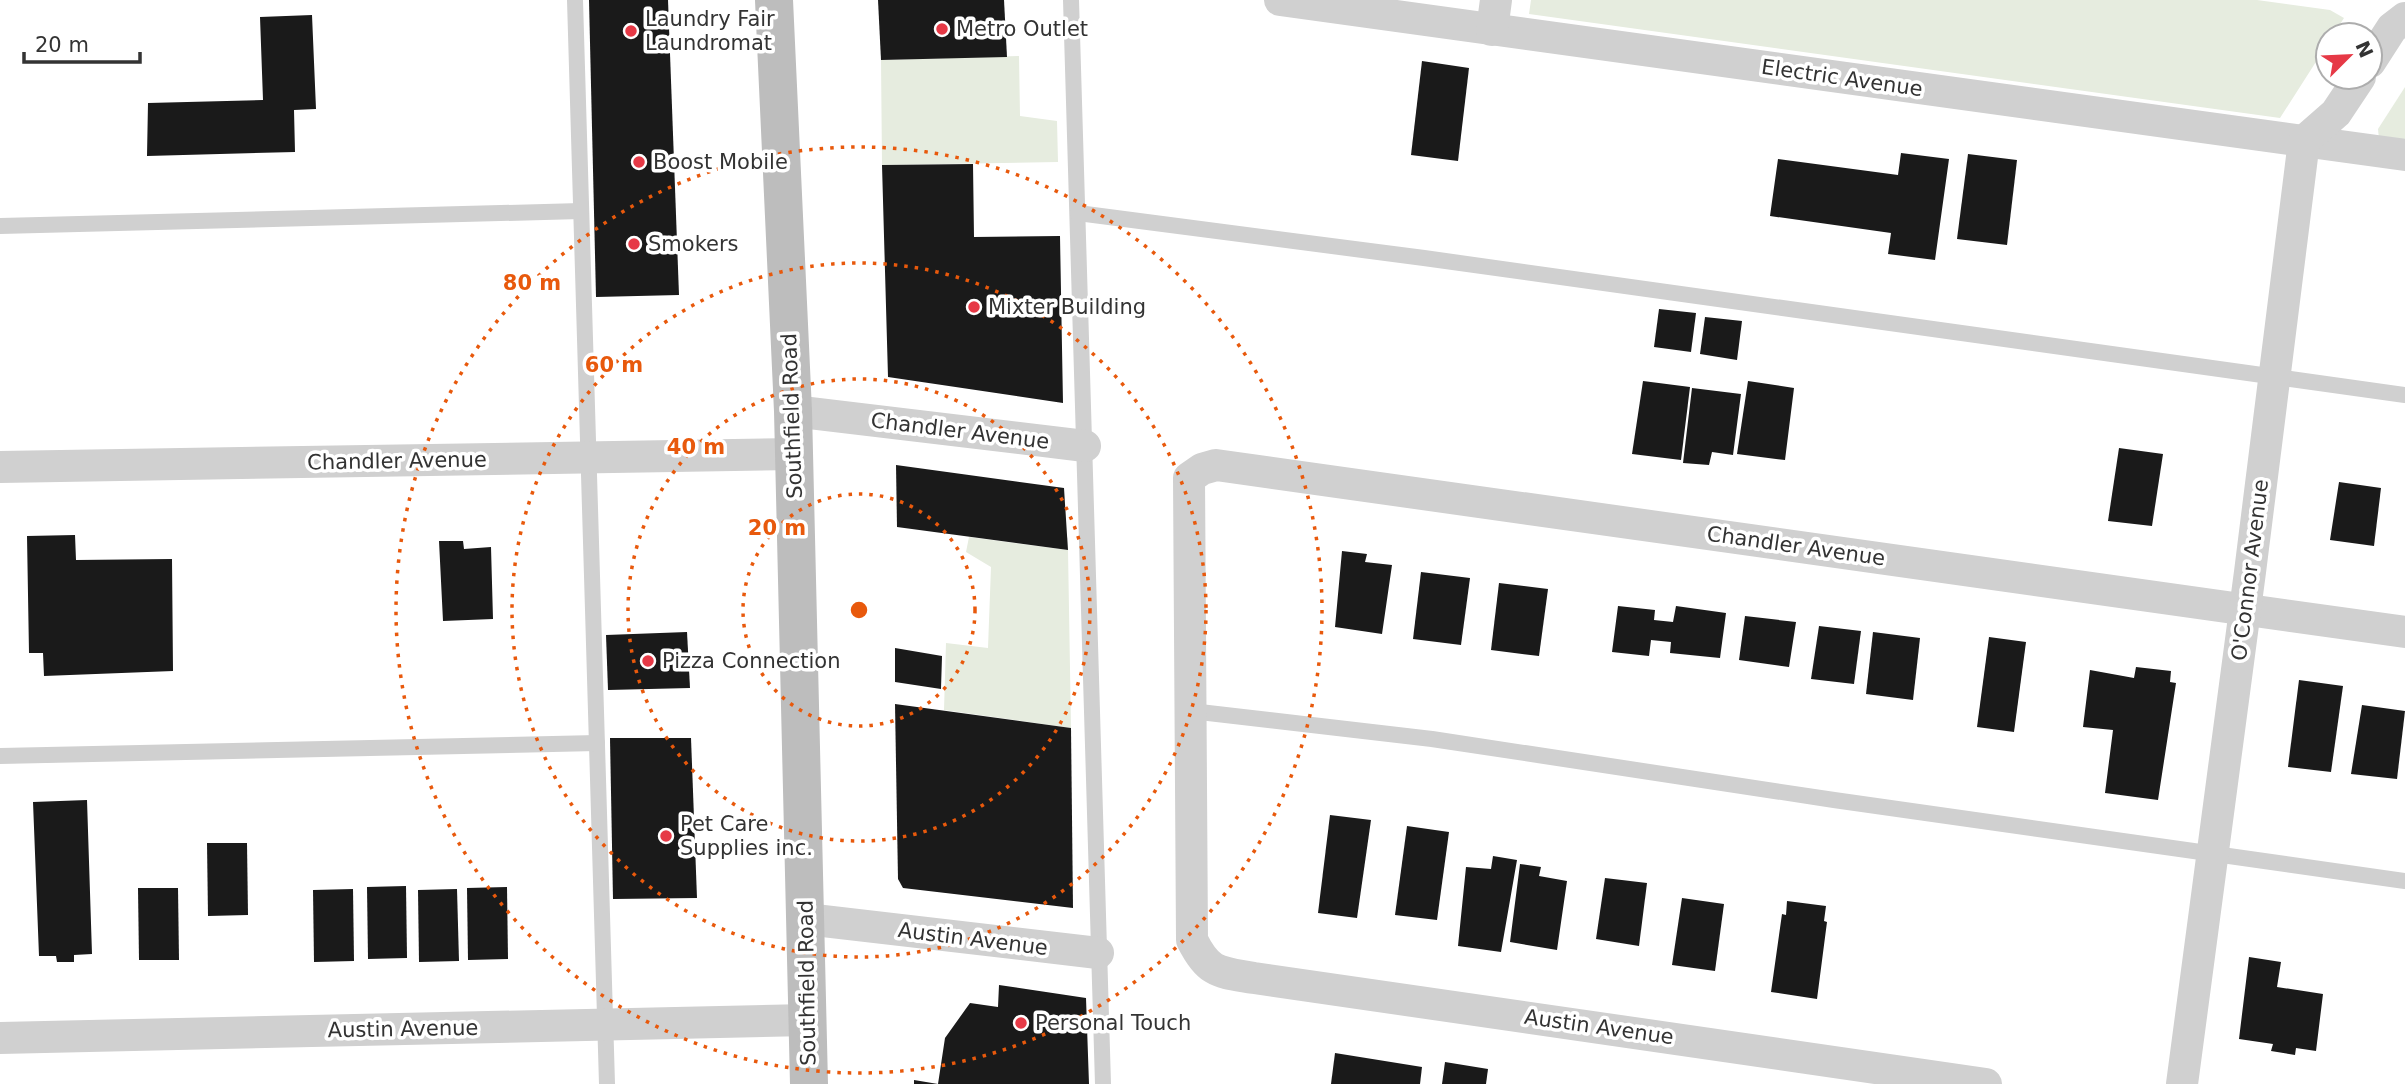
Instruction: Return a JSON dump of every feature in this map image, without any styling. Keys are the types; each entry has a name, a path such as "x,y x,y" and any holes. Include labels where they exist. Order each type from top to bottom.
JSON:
{"main road":[{"name":"Southfield Road","path":"774,0 793,411 809,1084"}],"street":[{"name":"Electric Avenue","path":"1280,0 1494,15 2405,155"},
{"path":"2384,40 2392,28 2405,19"},
{"path":"2304,141 2336,113 2351,91"},
{"name":"O'Connor Avenue","path":"2182,1084 2304,141"},
{"name":"Chandler Avenue","path":"793,411 1085,446"},
{"name":"Chandler Avenue","path":"0,467 794,454"},
{"name":"Chandler Avenue","path":"1191,711 1189,478 1202,469 1216,466 2405,632"},
{"name":"Austin Avenue","path":"1191,711 1192,940 1200,956 1213,969 1241,976 1986,1084"},
{"name":"Austin Avenue","path":"806,919 1098,953"},
{"name":"Austin Avenue","path":"0,1038 807,1020"}],"lane":[{"path":"575,0 607,1084"},
{"path":"1071,0 1103,1084"},
{"path":"0,226 581,211"},
{"path":"1078,213 2405,395"},
{"path":"1191,711 1432,739 1820,798 2405,881"},
{"path":"0,756 597,743"}],"shaded area":[{"path":"1531,0 2257,0 2330,10 2344,18 2342,21 2314,21 2314,65 2280,118 1529,14"},
{"path":"1019,56 1020,116 1057,121 1058,162 882,165 881,60"},
{"path":"2405,87 2405,142 2379,139 2378,129"},
{"path":"969,537 1068,550 1071,728 944,710 946,643 988,648 991,567 966,552"}],"building":[{"path":"589,0 668,0 679,295 596,297"},
{"name":"Metro Outlet","path":"878,0 1004,0 1007,57 881,60"},
{"path":"312,15 316,109 294,110 295,152 147,156 148,103 263,100 260,17"},
{"path":"1422,61 1469,68 1458,161 1411,155"},
{"path":"1901,153 1949,159 1935,260 1888,254 1891,233 1770,216 1778,159 1898,175"},
{"path":"1968,154 2017,160 2007,245 1957,239"},
{"name":"Mixter Building","path":"973,164 974,237 1060,236 1063,403 888,377 882,165"},
{"path":"1659,309 1696,313 1691,352 1654,347"},
{"path":"1705,317 1742,321 1737,360 1700,354"},
{"path":"1643,381 1690,387 1681,460 1632,454"},
{"path":"1748,381 1794,388 1785,460 1737,454"},
{"path":"1692,388 1741,394 1733,455 1712,452 1709,465 1683,463"},
{"path":"2119,448 2163,454 2152,526 2108,521"},
{"path":"896,465 1064,488 1068,550 897,527"},
{"path":"2339,482 2381,488 2374,546 2330,540"},
{"path":"75,535 76,560 172,559 173,671 44,676 43,653 29,653 27,536"},
{"path":"439,541 463,541 464,549 491,547 493,619 443,621"},
{"path":"1342,551 1367,554 1365,562 1392,565 1382,634 1335,627"},
{"path":"1421,572 1470,578 1461,645 1413,639"},
{"path":"1499,583 1548,589 1539,656 1491,650"},
{"path":"1618,606 1655,610 1654,620 1673,622 1676,606 1726,613 1720,658 1670,653 1671,642 1651,640 1649,656 1612,652"},
{"path":"1745,616 1796,622 1789,667 1739,660"},
{"path":"1819,626 1861,631 1854,684 1811,679"},
{"name":"Pizza Connection","path":"687,632 690,688 608,690 606,635"},
{"path":"1873,632 1920,638 1913,700 1866,694"},
{"path":"1989,637 2026,642 2014,732 1977,727"},
{"path":"895,648 942,656 941,689 895,682"},
{"path":"2136,667 2171,671 2170,682 2176,683 2158,800 2105,793 2113,730 2083,727 2090,670 2134,678"},
{"path":"2299,680 2343,686 2331,772 2288,767"},
{"path":"895,704 1071,728 1073,908 903,888 898,879"},
{"path":"2362,705 2405,711 2397,779 2351,774"},
{"path":"610,738 691,738 697,898 613,899"},
{"path":"87,800 92,954 74,955 74,962 57,962 56,956 39,956 33,802"},
{"path":"1330,815 1371,820 1357,918 1318,913"},
{"path":"1407,826 1449,832 1437,920 1395,915"},
{"path":"207,843 247,843 248,915 208,916"},
{"path":"1493,856 1517,860 1501,952 1458,946 1466,867 1491,869"},
{"path":"1520,864 1541,867 1539,876 1567,881 1557,950 1510,942"},
{"path":"1605,878 1647,883 1639,946 1596,939"},
{"path":"406,886 407,958 368,959 367,887"},
{"path":"507,887 508,959 468,960 467,888"},
{"path":"138,888 178,888 179,960 139,960"},
{"path":"353,889 354,961 314,962 313,890"},
{"path":"457,889 459,961 419,962 418,890"},
{"path":"1682,898 1724,904 1715,971 1672,965"},
{"path":"1787,901 1826,906 1824,921 1827,922 1817,999 1771,992 1782,914 1786,915"},
{"path":"2249,957 2281,962 2277,987 2323,994 2316,1051 2296,1048 2295,1055 2271,1051 2273,1044 2239,1039"},
{"name":"Personal Touch","path":"999,985 1086,998 1089,1084 938,1084 945,1038 970,1003 998,1007"},
{"path":"1335,1053 1422,1067 1420,1084 1331,1084"},
{"path":"1445,1062 1488,1069 1486,1084 1442,1084"},
{"path":"914,1080 938,1084 914,1084"}],"place":[{"name":"Metro Outlet","path":"942,29"},
{"name":"Laundry Fair Laundromat","path":"631,31"},
{"name":"Boost Mobile","path":"639,162"},
{"name":"Smokers","path":"634,244"},
{"name":"Mixter Building","path":"974,307"},
{"name":"Pizza Connection","path":"648,661"},
{"name":"Pet Care Supplies inc.","path":"666,836"},
{"name":"Personal Touch","path":"1021,1023"}]}
